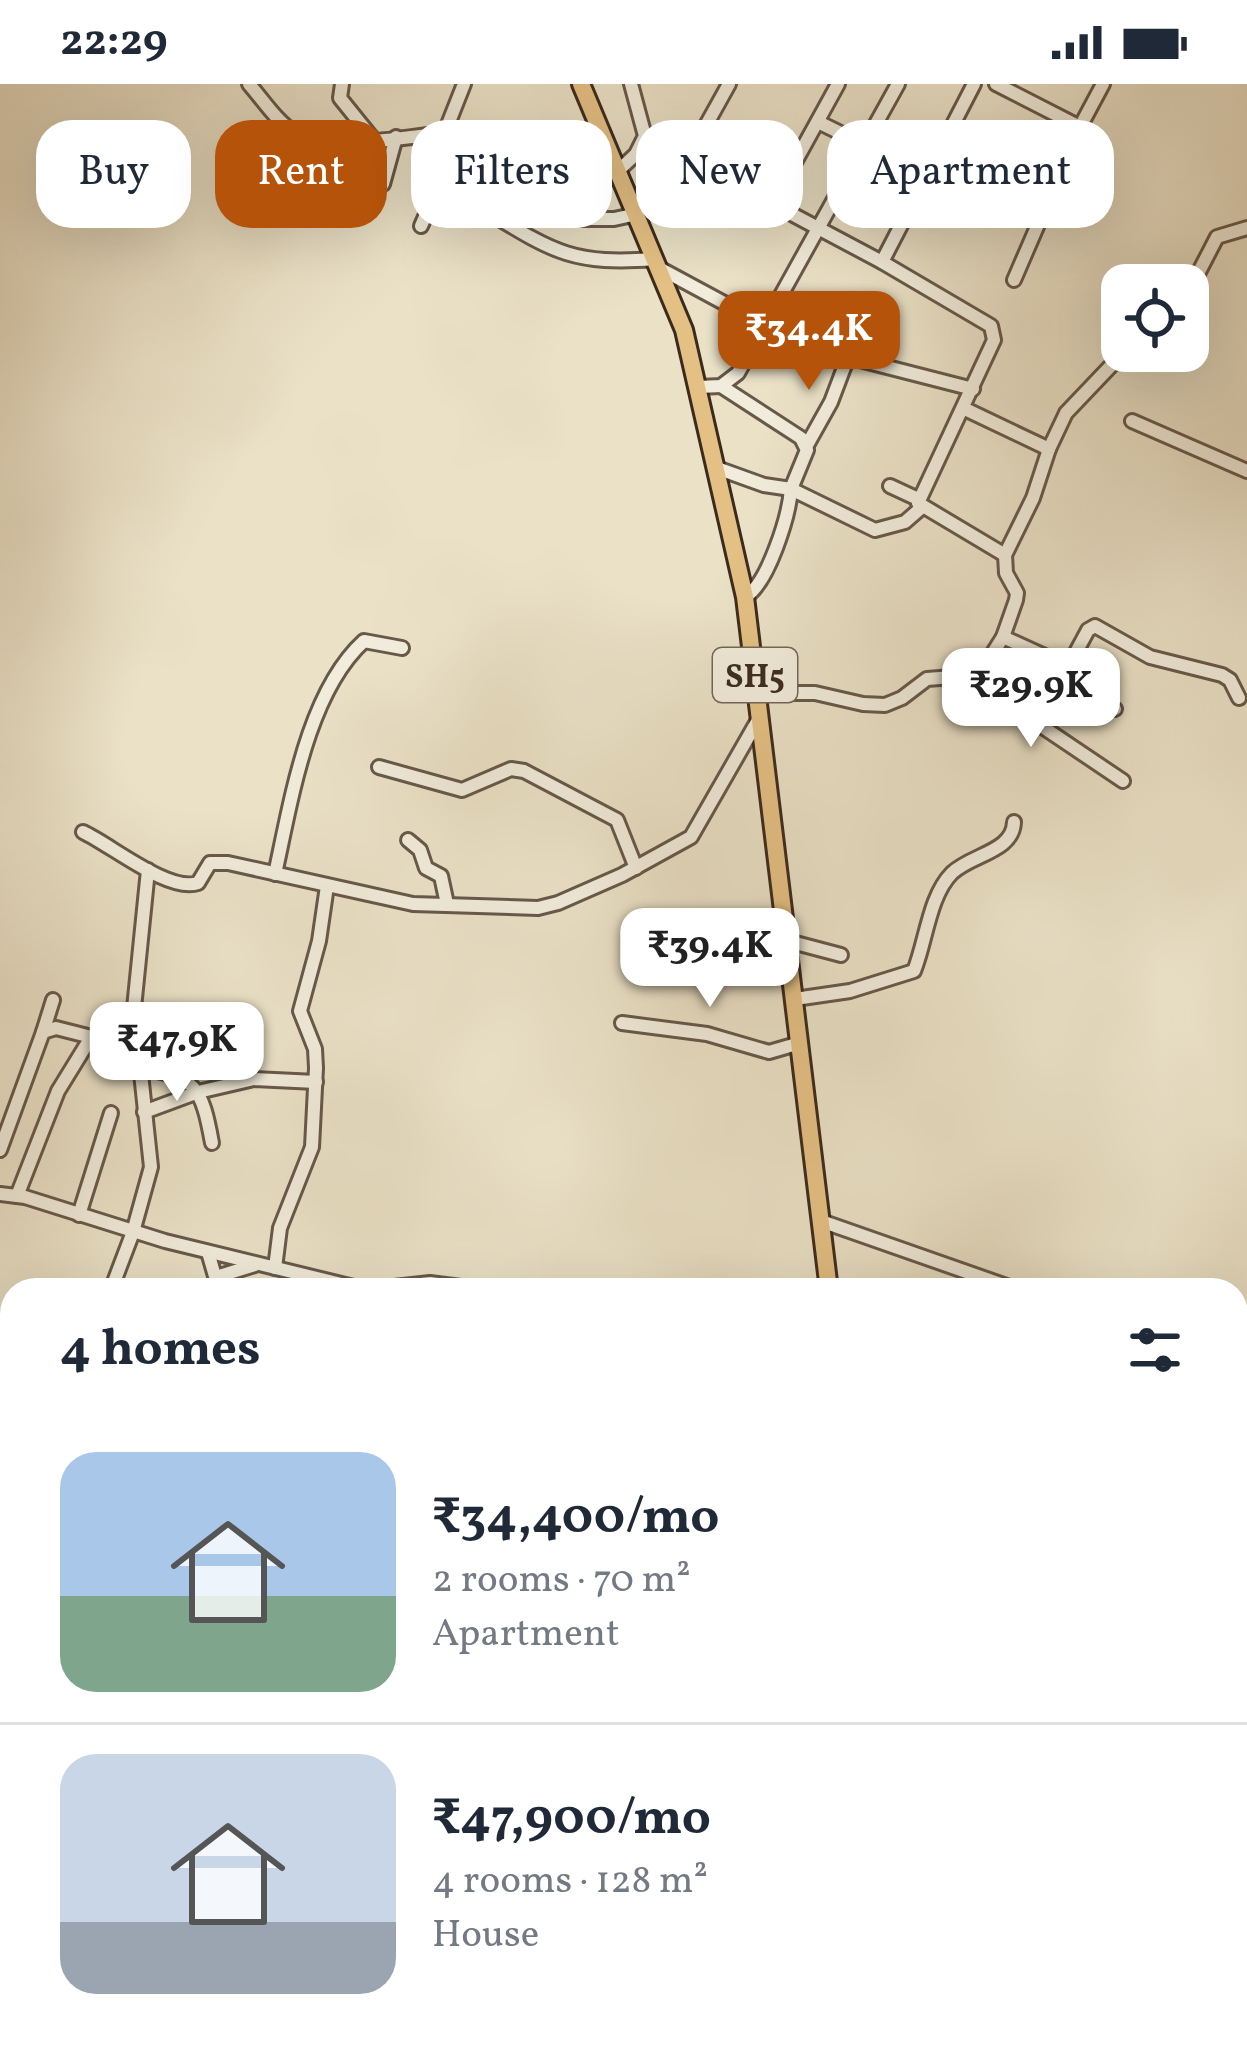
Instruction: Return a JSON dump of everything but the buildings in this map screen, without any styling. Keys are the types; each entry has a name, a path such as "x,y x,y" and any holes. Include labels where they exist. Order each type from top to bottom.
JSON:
{"main road":[{"name":"SH5","path":"580,84 636,212"},
{"name":"SH5","path":"643,228 684,330 745,597 828,1278"}],"street":[{"path":"249,84 281,120"},
{"path":"342,84 340,98 358,120"},
{"path":"450,120 464,84"},
{"path":"631,84 641,120"},
{"path":"709,120 729,84"},
{"path":"803,149 838,84"},
{"path":"879,120 898,84"},
{"path":"882,262 974,84"},
{"path":"996,84 1065,120"},
{"path":"1084,120 1103,84"},
{"path":"818,122 827,126"},
{"path":"387,138 411,136"},
{"path":"387,170 396,137"},
{"path":"619,170 636,152"},
{"path":"699,387 721,386 738,373 827,213"},
{"path":"714,467 791,489 875,530 905,523 919,504 994,340 991,326 803,221"},
{"path":"514,228 567,256 603,263 657,263 764,324 848,357 973,389"},
{"path":"1014,280 1037,228"},
{"path":"1203,264 1217,237 1247,228"},
{"path":"745,597 756,591 763,577 806,446 831,402 848,357"},
{"path":"758,693 815,693 885,705 927,679 970,678 986,670 1017,593 1006,573 1005,555 1066,413 1105,372"},
{"path":"721,386 806,446"},
{"path":"965,409 1049,449"},
{"path":"1132,421 1247,471"},
{"path":"890,486 1005,555"},
{"path":"1066,669 1095,626 1150,657 1222,675 1239,698"},
{"path":"1003,637 1066,669 1072,682 1115,709"},
{"path":"275,874 290,805 324,698 364,641 403,648"},
{"path":"970,678 1123,781"},
{"path":"83,832 148,870 192,886 210,863 228,862 413,904 538,908 636,868 691,837 759,718"},
{"path":"379,767 462,790 511,770 524,771 616,820 636,868"},
{"path":"795,999 850,991 914,971 947,878 967,860 1007,842 1014,834 1014,822"},
{"path":"409,840 421,850 426,868 441,876 447,904"},
{"path":"115,1278 134,1232 151,1167 135,1048 135,976 148,870"},
{"path":"275,1268 280,1228 311,1147 315,1049 300,1010 319,941 327,886"},
{"path":"788,940 842,955"},
{"path":"0,1150 53,1000"},
{"path":"622,1023 707,1034 769,1052 800,1043"},
{"path":"43,1032 56,1028 135,1048"},
{"path":"17,1196 58,1091 89,1040"},
{"path":"138,1068 180,1076 199,1092 212,1143"},
{"path":"144,1112 254,1079 316,1082"},
{"path":"79,1215 111,1113"},
{"path":"0,1194 317,1278"},
{"path":"821,1221 984,1278"},
{"path":"208,1252 216,1278"},
{"path":"230,1278 257,1264"},
{"path":"0,1340 0,1392"}]}
